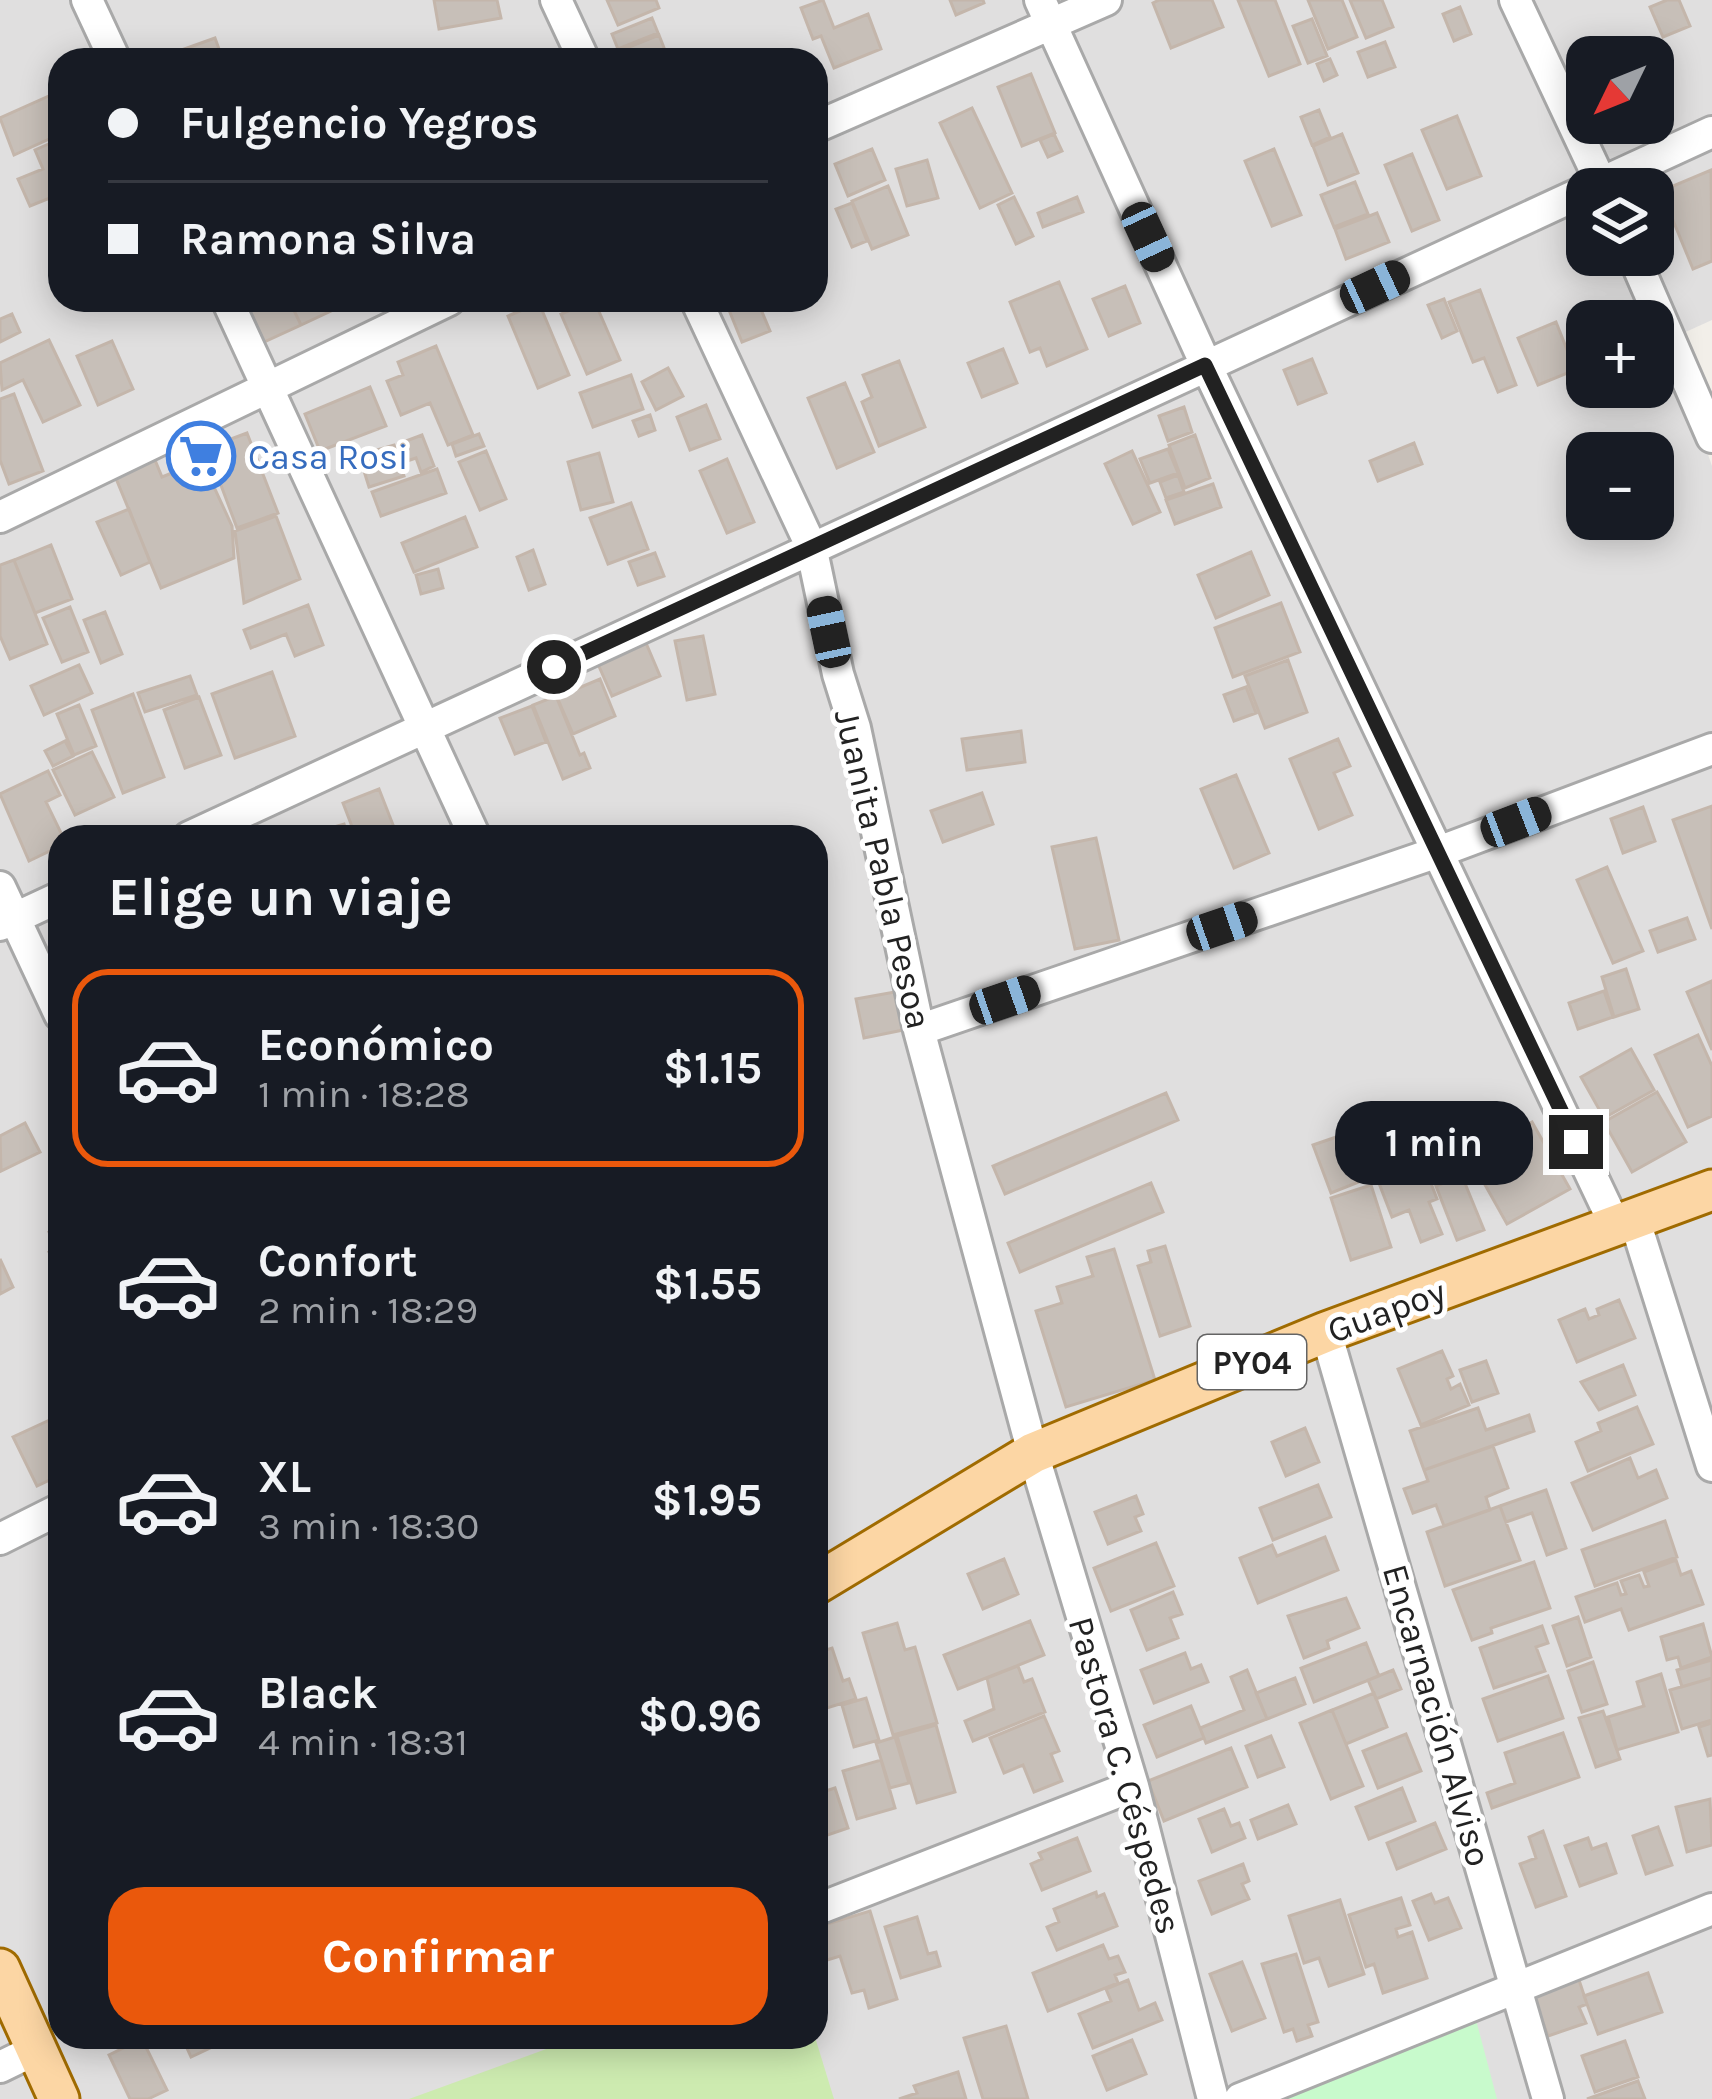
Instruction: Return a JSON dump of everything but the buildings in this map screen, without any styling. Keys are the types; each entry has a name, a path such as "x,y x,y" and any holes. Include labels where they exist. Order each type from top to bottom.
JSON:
{"main road":[{"name":"Guapoy","path":"828,1577 1033,1453 1326,1331 1712,1190"},
{"path":"0,1969 48,2043"},
{"path":"49,2049 59,2099"}],"street":[{"path":"87,0 109,48"},
{"path":"556,0 578,48"},
{"path":"828,121 1045,12 1106,0"},
{"path":"1515,0 1586,168"},
{"path":"1045,12 1205,365 1438,852 1625,1222 1712,1466"},
{"path":"1637,168 1712,132"},
{"path":"215,825 1566,201"},
{"path":"1642,276 1712,437"},
{"path":"233,312 471,825"},
{"path":"0,517 425,312"},
{"name":"Juanita Pabla Pesoa","path":"702,312 811,546 919,1030 1033,1453"},
{"path":"919,1030 1438,852 1712,748"},
{"path":"0,887 7,922 48,994"},
{"path":"7,922 48,903"},
{"name":"Encarnación Alviso","path":"1326,1331 1548,2099"},
{"name":"Pastora C. Céspedes","path":"1033,1453 1133,1786 1213,2099"},
{"path":"0,1539 48,1515"},
{"path":"828,1905 1133,1786"},
{"path":"1240,2099 1712,1909"},
{"path":"0,2067 48,2043"}],"shaded area":[{"path":"0,0 1712,0 1712,320 1674,337 1674,300 1566,300 1566,408 1674,408 1674,357 1712,466 1712,2099 0,2099"}],"green space":[{"path":"1471,2001 1497,2099 1223,2099"},
{"path":"546,2049 819,2049 834,2099 409,2099"}],"place":[{"name":"Casa Rosi","path":"201,456"}],"route":[{"path":"554,667 1205,365 1576,1142"}]}
